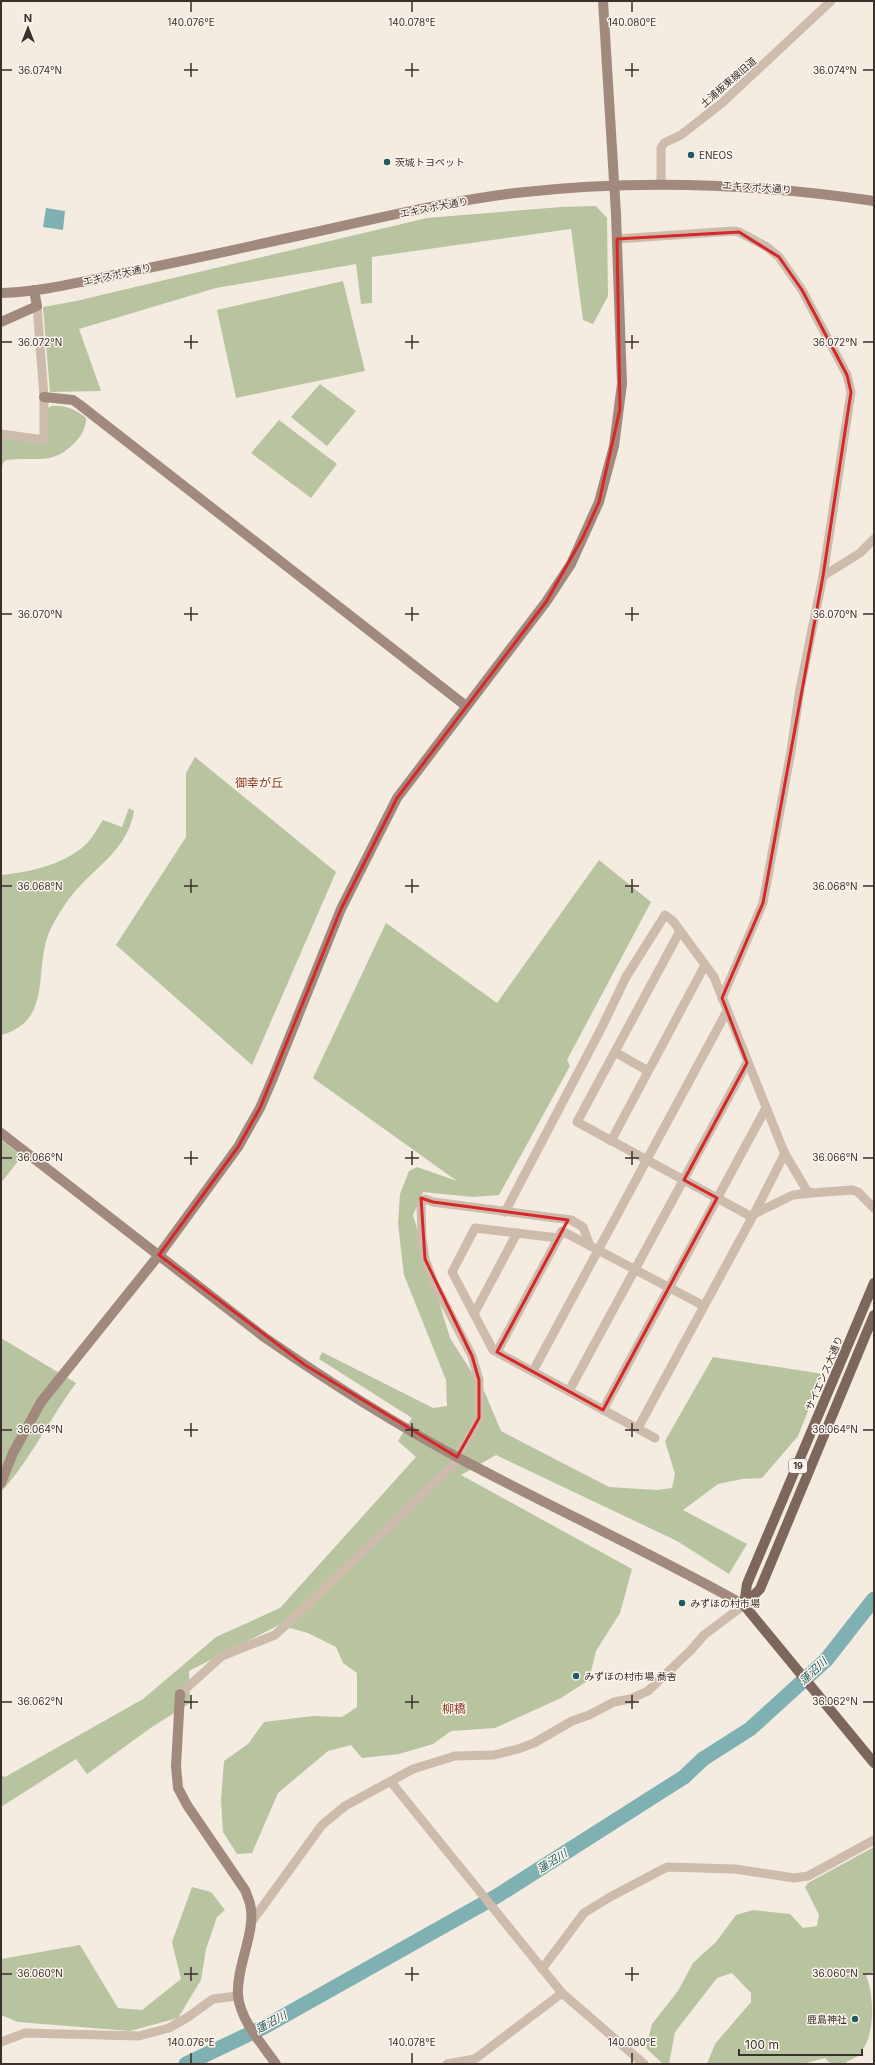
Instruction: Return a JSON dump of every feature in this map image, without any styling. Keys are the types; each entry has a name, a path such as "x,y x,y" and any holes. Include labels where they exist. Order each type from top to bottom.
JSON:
{"main road":[{"name":"サイエンス大通り","path":"744,1605 747,1584 874,1283"},
{"name":"19","path":"744,1605 760,1589 874,1315"},
{"path":"744,1605 874,1763"}],"street":[{"path":"1,1482 20,1440 41,1402 158,1255 238,1147 260,1108 273,1078 341,909 397,798 546,602 570,564 599,502 614,446 622,384 617,239 603,1"},
{"name":"土浦板東線旧道","path":"661,183 661,148 664,144 681,135 722,103 831,1"},
{"name":"エキスポ大通り","path":"1,293 34,290 472,200 517,193 614,185 661,183 758,187 874,200"},
{"path":"617,239 739,232 767,247 779,257 802,290 847,375 851,392 823,576 800,689 791,751 763,903 722,998"},
{"path":"1,434 44,440 44,397 37,306 34,290"},
{"path":"1,322 37,306"},
{"path":"44,397 73,400 80,405 466,706"},
{"path":"823,576 860,553 874,539"},
{"path":"505,1212 602,1027 626,977 665,915 680,931 714,977 747,1063 785,1153 807,1191 812,1193"},
{"path":"680,931 577,1122 717,1198 753,1215"},
{"path":"611,1141 705,965"},
{"path":"533,1371 594,1248 647,1160 727,1011"},
{"path":"615,1052 648,1071"},
{"path":"569,1391 747,1063"},
{"path":"603,1410 766,1108"},
{"path":"1,1133 264,1337 305,1365 398,1424 457,1457 744,1605 704,1634 691,1650 648,1691 630,1699 614,1702 589,1715 572,1721 534,1743 518,1749 494,1755 455,1756 413,1769 345,1806 322,1825 250,1924"},
{"path":"638,1428 785,1153"},
{"path":"753,1215 793,1195 852,1190 858,1192 874,1208"},
{"path":"276,2064 258,2039 245,2017 238,1996 239,1976 250,1924 251,1905 245,1890 187,1805 178,1788 176,1766 180,1694 222,1656 275,1635 286,1625 452,1466 479,1418 479,1380 472,1356 433,1281 425,1259 422,1238 421,1204 425,1199 433,1202 577,1223 583,1227 594,1248"},
{"path":"558,1238 475,1228 452,1272 493,1350 655,1438"},
{"path":"497,1352 562,1231 704,1306"},
{"path":"474,1314 516,1233"},
{"path":"391,1782 562,1993 644,2064"},
{"path":"542,1969 584,1913 610,1897 667,1867 735,1869 794,1878 808,1876 874,1840"},
{"path":"447,2064 475,2058 562,1993"},
{"path":"1,2042 25,2034 139,2036 169,2028 188,2017 213,1999 238,1996"}],"highlighted area":[{"path":"739,232 779,257 802,290 847,375 851,392 823,576 763,903 722,998 747,1063 684,1180 717,1198 603,1410 497,1352 568,1220 433,1202 421,1198 425,1259 472,1356 479,1380 479,1418 457,1457 305,1365 159,1255 238,1147 260,1108 341,909 397,798 546,602 583,537 599,502 620,409 617,239"}],"green space":[{"path":"596,206 607,218 608,296 593,324 583,320 571,229 372,257 372,303 361,304 356,264 216,288 79,329 101,391 50,392 43,307 76,301 427,218 561,207"},
{"path":"343,281 365,371 236,398 217,310"},
{"path":"320,384 356,411 327,446 291,417"},
{"path":"51,406 70,408 86,418 85,427 79,437 69,448 61,454 53,457 44,459 6,460 3,463 1,472 1,437 47,443 47,409"},
{"path":"279,420 337,464 311,498 251,453"},
{"path":"195,757 336,872 252,1065 116,945 186,837 186,773"},
{"path":"129,808 134,811 131,824 120,845 74,893 63,907 51,928 46,943 36,1005 29,1018 18,1028 1,1035 1,875 24,872 48,866 71,856 89,841 103,820 122,827"},
{"path":"599,860 651,902 567,1060 570,1066 499,1195 473,1197 423,1192 413,1215 450,1338 485,1393 501,1431 609,1487 657,1490 672,1488 675,1474 665,1441 713,1357 823,1374 798,1436 762,1478 742,1479 718,1484 683,1510 747,1544 729,1574 677,1541 496,1455 461,1475 632,1569 620,1613 596,1651 589,1680 561,1698 495,1728 451,1731 433,1744 399,1754 362,1758 351,1745 328,1751 278,1793 252,1853 237,1854 223,1832 221,1800 224,1761 248,1744 264,1722 313,1716 342,1717 357,1707 357,1673 343,1663 336,1647 308,1633 279,1625 189,1671 190,1703 152,1727 87,1774 76,1759 1,1807 1,1775 5,1777 143,1699 216,1637 280,1608 416,1457 398,1441 412,1418 319,1359 322,1352 433,1408 447,1406 446,1380 404,1275 398,1224 400,1194 409,1171 417,1167 457,1181 313,1078 386,923 497,1003"},
{"path":"1,1140 22,1156 1,1183"},
{"path":"1,1338 76,1383 22,1466 1,1492"},
{"path":"874,1847 874,1972 866,1975 871,1995 872,2016 869,2037 860,2054 846,2062 847,2064 831,2064 825,2058 802,2064 707,2064 715,2044 751,2002 751,1993 732,1973 717,1978 675,2032 669,2064 663,2064 646,2048 652,2024 678,1991 693,1963 716,1942 736,1915 753,1910 790,1914 803,1928 817,1926 819,1915 805,1887 808,1883"},
{"path":"192,1887 211,1892 225,1910 217,1917 206,1949 201,1980 178,2018 130,2031 18,2022 1,2015 1,1959 80,1945 118,2008 142,2010 181,1979 172,1942"}],"water":[{"path":"46,208 65,211 63,230 43,227"}],"waterway":[{"name":"蓮沼川","path":"186,2064 264,2027 497,1896 684,1777 703,1759 750,1729 826,1660 874,1599"}],"place":[{"name":"ENEOS","path":"691,155"},
{"name":"茨城トヨペット","path":"387,162"},
{"name":"みずほの村市場","path":"682,1603"},
{"name":"みずほの村市場 蕎舎","path":"576,1676"},
{"name":"鹿島神社","path":"855,2019"}],"district":[{"name":"御幸が丘","path":"259,783"},
{"name":"柳橋","path":"454,1709"}]}
